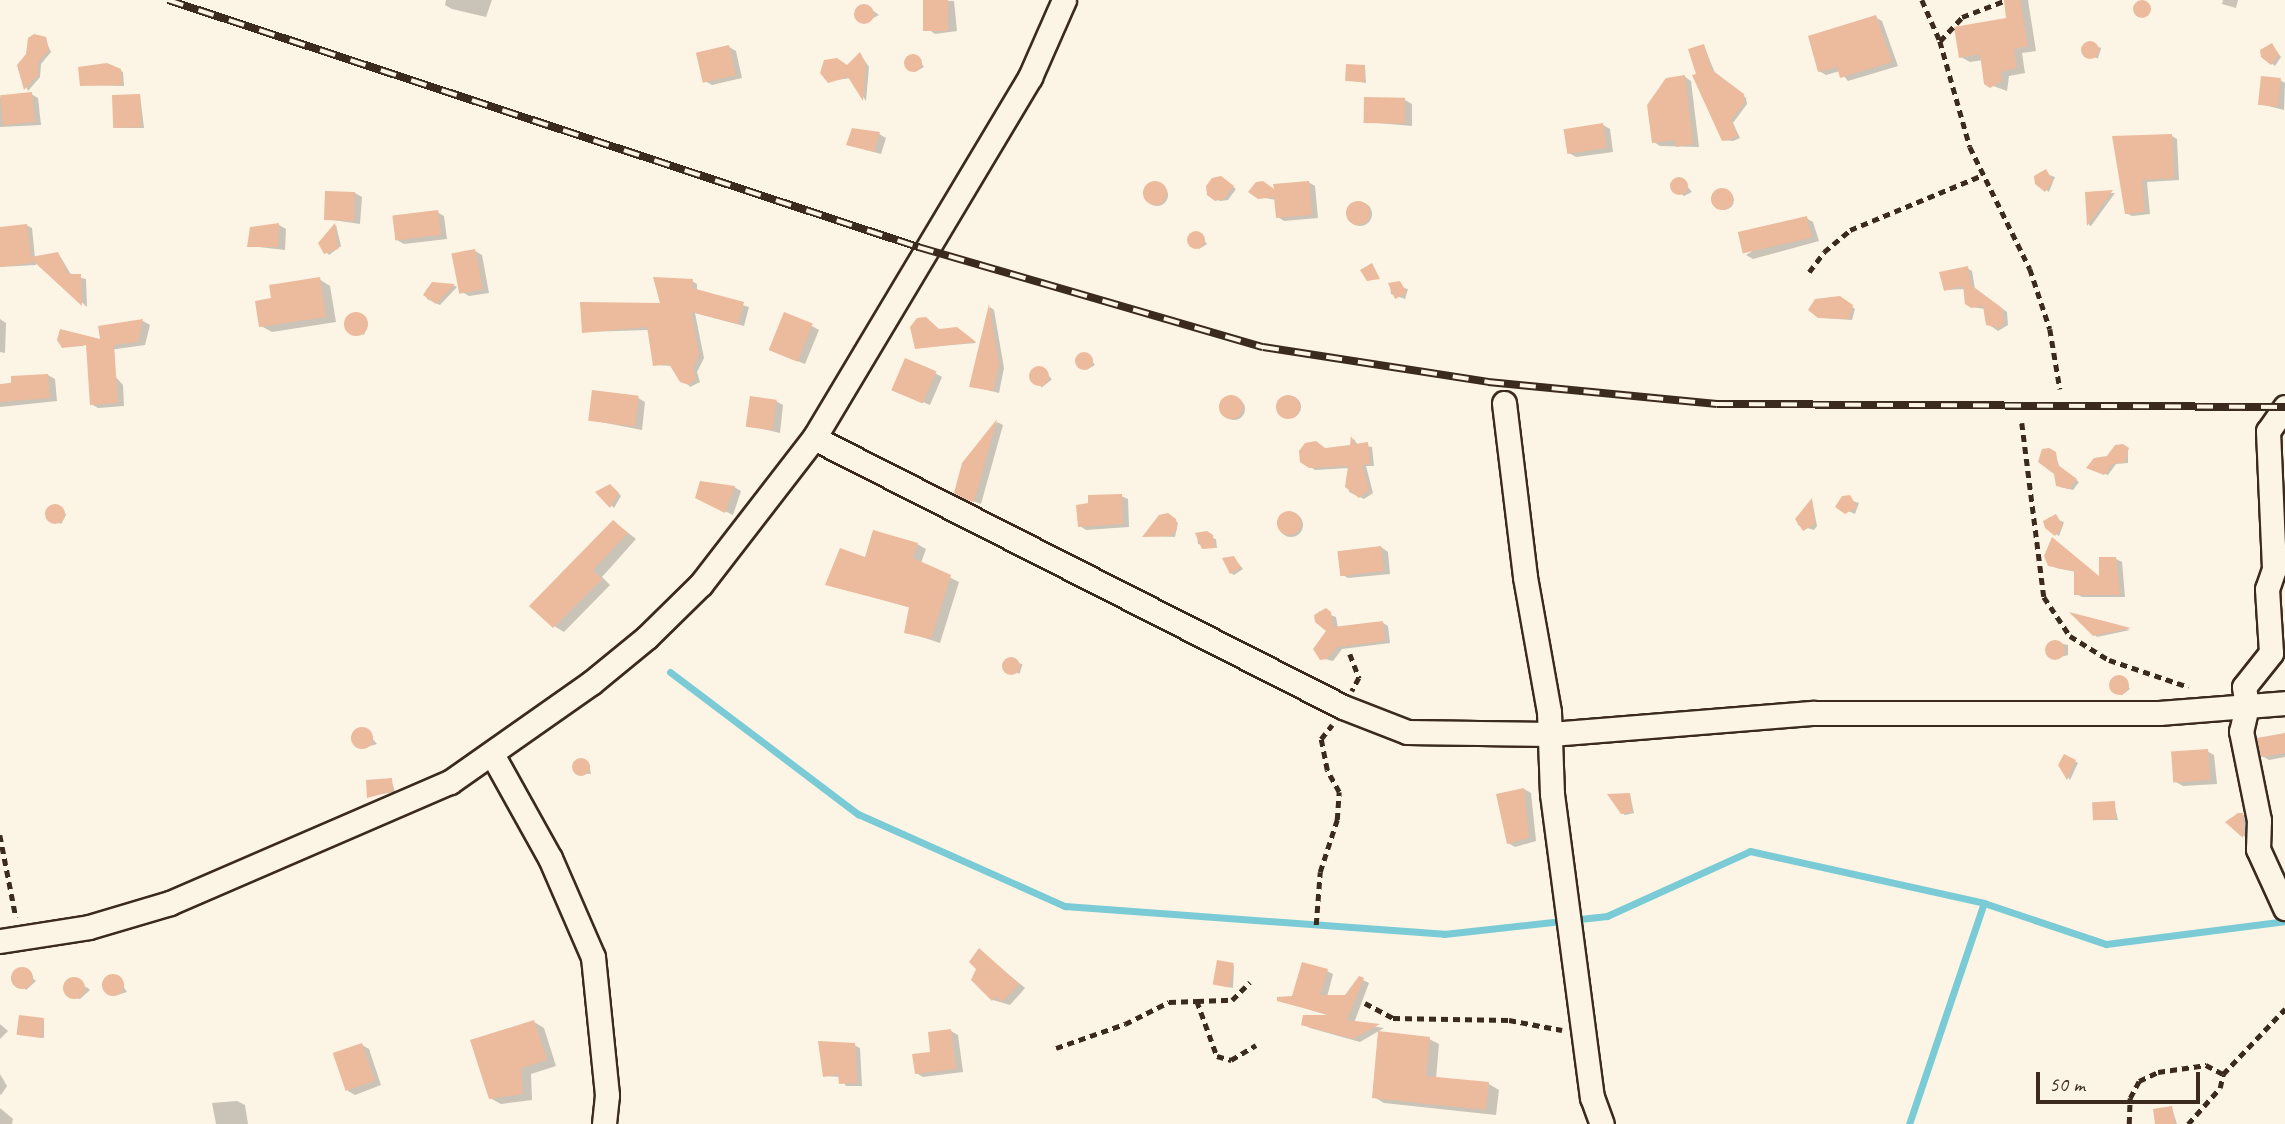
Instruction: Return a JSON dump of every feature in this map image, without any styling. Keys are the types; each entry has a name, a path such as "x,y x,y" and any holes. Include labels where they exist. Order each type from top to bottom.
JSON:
{"street":[{"path":"10,940 89,927 170,903 428,792 492,754 591,683 673,612 701,584 814,438 1030,77 1063,0"},
{"path":"1504,403 1525,577 1551,734 1552,794 1592,1097 1602,1124"},
{"path":"2285,407 2268,431 2274,569 2267,589 2271,653 2244,687 2247,706 2241,731 2259,820 2259,849 2285,908"},
{"path":"814,438 1343,707 1407,732 1551,734 1814,713 2159,713 2285,702"},
{"path":"492,754 550,858 593,957 607,1095 604,1124"}],"path":[{"path":"1922,0 1940,41 1983,175 2030,269 2050,329 2060,389"},
{"path":"1940,41 1962,17 2004,1"},
{"path":"1810,272 1824,252 1850,230 1983,175"},
{"path":"2022,423 2044,597 2070,636 2109,660 2194,688"},
{"path":"1317,925 1320,872 1337,820 1339,792 1321,739 1359,678 1350,654"},
{"path":"0,835 10,940"},
{"path":"1056,1048 1125,1024 1169,1002 1232,1000 1250,982"},
{"path":"1197,1001 1217,1056 1230,1060 1256,1045"},
{"path":"1365,1003 1393,1018 1509,1020 1584,1034"},
{"path":"2188,1124 2220,1088 2223,1074 2285,1009"},
{"path":"2129,1124 2130,1098 2139,1081 2158,1072 2206,1065 2223,1074"}],"building":[{"path":"923,0 948,0 948,31 923,31"},
{"path":"2004,0 2020,0 2028,46 2014,49 2017,68 2001,72 2002,81 1990,88 1984,84 1980,54 1959,58 1954,27 2006,18"},
{"path":"2142,0 2148,3 2151,9 2148,15 2142,18 2136,15 2133,9 2136,3"},
{"path":"864,4 871,7 874,14 871,21 864,24 857,21 854,14 857,7"},
{"path":"1876,15 1892,62 1840,78 1837,67 1818,72 1808,36"},
{"path":"34,34 46,37 49,50 38,62 38,75 24,90 17,65 26,54 28,38"},
{"path":"2086,41 2094,41 2099,50 2097,57 2086,59 2081,54 2081,46"},
{"path":"2272,43 2279,55 2271,65 2261,57 2260,50"},
{"path":"1704,44 1712,70 1744,94 1745,102 1731,120 1738,136 1729,140 1722,141 1692,75 1696,74 1688,49"},
{"path":"729,45 736,75 703,83 696,53"},
{"path":"860,52 866,64 863,101 848,77 828,83 820,73 824,60 837,58 847,65"},
{"path":"913,54 919,57 922,63 919,69 913,72 907,69 904,63 907,57"},
{"path":"107,63 121,69 122,85 80,86 78,67"},
{"path":"1346,64 1365,65 1364,82 1345,81"},
{"path":"1685,75 1693,144 1676,147 1675,140 1652,143 1647,105 1666,78"},
{"path":"2261,76 2281,78 2278,107 2258,105"},
{"path":"32,92 35,122 3,125 0,95"},
{"path":"140,94 141,127 113,128 112,95"},
{"path":"1364,97 1405,98 1405,124 1364,123"},
{"path":"1603,123 1607,148 1567,154 1563,129"},
{"path":"852,128 880,132 874,152 846,145"},
{"path":"2172,134 2174,178 2142,180 2145,212 2125,214 2112,136"},
{"path":"2046,169 2053,181 2045,192 2035,184 2034,176"},
{"path":"1221,176 1234,186 1224,199 1215,201 1207,195 1206,186 1212,178"},
{"path":"1675,177 1683,177 1688,186 1686,193 1675,195 1670,190 1670,182"},
{"path":"1155,181 1166,188 1167,193 1160,204 1155,205 1144,198 1143,193 1150,182"},
{"path":"1263,181 1274,189 1273,184 1309,181 1312,215 1276,218 1274,197 1258,199 1248,192 1256,182"},
{"path":"1722,188 1730,191 1733,199 1730,207 1722,210 1714,207 1711,199 1714,191"},
{"path":"2113,190 2087,226 2085,192"},
{"path":"325,191 355,192 354,221 324,220"},
{"path":"1358,201 1369,208 1370,213 1363,224 1358,225 1347,218 1346,213 1353,202"},
{"path":"438,210 441,235 395,240 392,216"},
{"path":"1807,216 1812,237 1743,253 1738,232"},
{"path":"279,223 278,247 247,247 250,227"},
{"path":"335,223 338,249 324,254 318,243"},
{"path":"27,224 31,257 58,252 68,274 81,274 82,306 31,259 32,263 0,267 0,227"},
{"path":"1196,231 1202,234 1205,240 1202,246 1196,249 1190,246 1187,240 1190,234"},
{"path":"475,249 483,289 459,294 451,254"},
{"path":"1372,263 1380,279 1367,281 1360,270"},
{"path":"1968,266 1971,285 2002,308 2004,322 2000,328 1986,325 1983,306 1971,308 1965,304 1963,286 1944,291 1939,272"},
{"path":"320,277 326,317 259,327 255,301 271,298 269,285"},
{"path":"653,277 693,279 692,288 744,302 738,324 691,312 699,355 693,368 696,379 689,385 680,382 669,364 653,366 647,327 582,333 580,302 660,303"},
{"path":"1400,281 1407,293 1395,299 1388,283"},
{"path":"432,282 455,284 436,304 423,295"},
{"path":"1840,296 1853,305 1849,319 1818,318 1808,310 1815,299"},
{"path":"989,304 999,364 993,391 969,387"},
{"path":"356,312 367,319 368,324 361,335 356,336 345,329 344,324 351,313"},
{"path":"784,312 813,324 797,362 769,350"},
{"path":"926,317 939,329 957,327 976,342 915,349 910,327 917,318"},
{"path":"143,319 138,342 114,345 118,403 90,405 86,345 62,348 57,340 60,329 100,339 98,326"},
{"path":"1084,352 1090,355 1093,361 1090,367 1084,370 1078,367 1075,361 1078,355"},
{"path":"905,358 936,371 923,404 891,390"},
{"path":"1035,366 1043,366 1049,376 1043,386 1035,386 1029,380 1029,372"},
{"path":"48,374 50,398 0,402 0,384 11,383 11,376"},
{"path":"592,390 639,396 635,426 588,421"},
{"path":"1231,395 1242,402 1243,407 1236,418 1231,419 1220,412 1219,407 1226,396"},
{"path":"1288,395 1299,402 1300,407 1293,418 1288,419 1277,412 1276,407 1283,396"},
{"path":"750,396 777,400 772,430 746,427"},
{"path":"997,419 974,502 967,500 954,493 962,463"},
{"path":"1351,436 1355,444 1368,442 1370,464 1362,465 1369,490 1359,498 1345,487 1348,466 1309,468 1300,462 1299,451 1305,443 1316,441 1325,448 1350,445"},
{"path":"2123,444 2129,448 2125,462 2113,464 2104,475 2086,468 2094,458 2107,456 2115,445"},
{"path":"2049,448 2056,452 2058,465 2077,479 2069,489 2056,486 2054,474 2038,462 2042,449"},
{"path":"700,481 735,486 725,513 695,498"},
{"path":"610,484 619,493 610,508 595,492"},
{"path":"1122,494 1123,524 1078,527 1076,505 1088,503 1088,495"},
{"path":"1850,495 1857,507 1845,514 1835,507 1842,496"},
{"path":"1812,498 1815,524 1803,531 1795,519"},
{"path":"55,504 62,507 65,514 62,521 55,524 48,521 45,514 48,507"},
{"path":"1289,511 1300,518 1301,523 1294,534 1289,535 1278,528 1277,523 1284,512"},
{"path":"1168,513 1176,519 1177,529 1171,536 1142,537 1159,515"},
{"path":"2056,514 2063,526 2055,536 2045,528 2043,521"},
{"path":"613,520 628,533 593,570 602,579 553,628 529,606"},
{"path":"873,530 918,543 913,558 951,575 931,639 904,633 909,607 825,585 840,548 865,557"},
{"path":"1207,531 1213,535 1215,548 1202,549 1195,533"},
{"path":"2052,537 2099,576 2099,557 2116,557 2120,595 2074,595 2074,571 2048,566 2044,556"},
{"path":"1381,546 1384,571 1340,576 1337,551"},
{"path":"1234,556 1241,568 1230,574 1222,558"},
{"path":"1326,608 1331,612 1333,627 1383,621 1385,641 1337,647 1327,659 1320,660 1313,649 1326,631 1315,622 1314,615"},
{"path":"2069,612 2131,628 2093,636"},
{"path":"2051,640 2059,640 2065,650 2059,660 2051,660 2045,654 2045,646"},
{"path":"1011,657 1017,660 1020,666 1017,672 1011,675 1005,672 1002,666 1005,660"},
{"path":"2119,675 2126,678 2129,685 2126,692 2119,695 2112,692 2109,685 2112,678"},
{"path":"362,727 370,730 373,738 370,746 362,749 354,746 351,738 354,730"},
{"path":"2285,733 2285,753 2261,757 2257,738"},
{"path":"2208,749 2210,780 2173,783 2171,752"},
{"path":"2064,754 2076,760 2067,780 2058,765"},
{"path":"581,758 587,761 590,767 587,773 581,776 575,773 572,767 575,761"},
{"path":"392,778 393,791 367,798 366,780"},
{"path":"1524,788 1529,838 1507,844 1496,794"},
{"path":"1630,793 1632,812 1621,814 1607,794"},
{"path":"2115,801 2116,819 2093,820 2092,802"},
{"path":"2238,813 2243,813 2243,838 2225,822"},
{"path":"979,948 1019,984 1002,1002 995,997 992,1001 971,980 976,969 969,962"},
{"path":"1217,960 1234,963 1229,988 1213,985"},
{"path":"1302,962 1328,969 1320,995 1345,995 1359,976 1364,978 1347,1020 1380,1024 1353,1039 1301,1025 1303,1015 1329,1015 1277,1001 1277,997 1292,996"},
{"path":"22,967 30,970 33,978 30,986 22,989 14,986 11,978 14,970"},
{"path":"113,974 121,977 124,985 121,993 113,996 105,993 102,985 105,977"},
{"path":"74,977 82,980 85,988 82,996 74,999 66,996 63,988 66,980"},
{"path":"19,1015 44,1018 41,1038 17,1035"},
{"path":"534,1020 547,1060 521,1068 523,1094 489,1099 470,1040"},
{"path":"951,1029 956,1069 915,1074 912,1054 930,1052 928,1032"},
{"path":"1378,1031 1430,1037 1426,1076 1489,1082 1486,1110 1372,1098"},
{"path":"818,1041 855,1043 857,1083 839,1084 838,1074 823,1077"},
{"path":"362,1043 375,1081 346,1091 333,1053"},
{"path":"2172,1106 2175,1124 2155,1124 2153,1109"}],"waterway":[{"path":"670,672 858,814 1065,906 1444,934 1607,916 1750,851 1984,903 2106,944 2285,921"},
{"path":"1909,1124 1984,903"}],"railway":[{"path":"168,0 918,247 1263,347 1488,382 1717,404 2285,407"}]}
